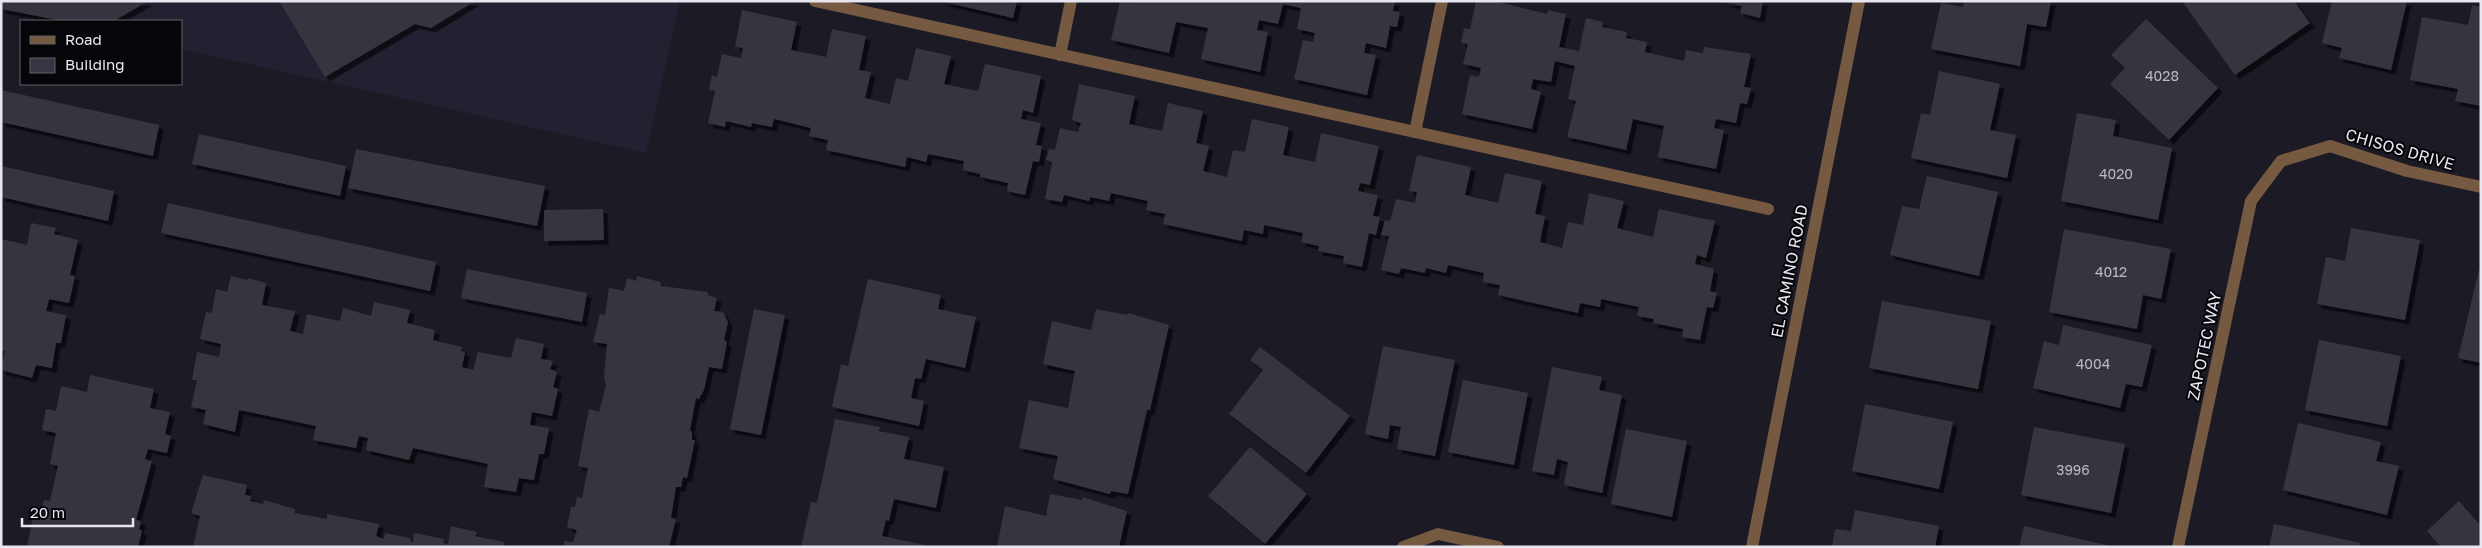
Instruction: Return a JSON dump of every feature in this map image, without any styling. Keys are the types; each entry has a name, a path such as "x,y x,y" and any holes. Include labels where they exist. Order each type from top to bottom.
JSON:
{"street":[{"path":"815,1 1768,209"},
{"path":"1060,55 1071,1"},
{"path":"1416,132 1442,1"},
{"name":"EL CAMINO ROAD","path":"1752,547 1859,1"},
{"name":"CHISOS DRIVE","path":"2282,161 2330,146 2408,171 2481,187"},
{"name":"ZAPOTEC WAY","path":"2178,547 2251,201 2282,161"},
{"path":"1403,547 1438,534 1498,547"}],"shaded area":[{"path":"1,1 680,1 646,153 182,49 182,20 55,20 1,8"}],"building":[{"path":"1,1 148,1 116,20 58,20 1,9"},
{"path":"279,1 475,1 431,28 415,24 325,77"},
{"path":"940,1 1017,1 1013,18"},
{"path":"1120,1 1130,3 1130,1 1395,1 1393,11 1400,12 1397,27 1390,26 1386,48 1366,43 1364,53 1376,55 1367,95 1294,79 1303,40 1313,42 1315,33 1297,29 1301,8 1283,4 1278,24 1259,20 1257,30 1268,32 1260,72 1201,59 1208,28 1176,22 1169,53 1111,40"},
{"path":"1476,1 1494,1 1547,14 1548,10 1566,14 1559,47 1579,51 1586,18 1603,22 1602,27 1627,32 1626,38 1647,42 1645,52 1684,61 1686,50 1703,53 1704,47 1751,54 1744,87 1751,88 1747,104 1740,103 1736,123 1716,119 1714,128 1724,130 1716,169 1658,157 1664,126 1633,119 1626,150 1567,137 1576,101 1568,99 1575,66 1555,61 1551,82 1533,79 1531,89 1541,92 1532,129 1462,114 1470,75 1479,77 1481,68 1463,64 1468,44 1461,43 1464,28 1470,29"},
{"path":"1763,1 1760,18 1740,13 1742,6 1722,2"},
{"path":"1964,1 2051,1 2046,27 2027,24 2020,66 1931,49 1941,3 1963,7"},
{"path":"2182,1 2294,1 2310,23 2235,75"},
{"path":"2332,1 2407,1 2391,70 2339,58 2342,48 2322,43"},
{"path":"2472,5 2481,7 2481,106 2455,101 2458,89 2410,80 2422,17 2468,25"},
{"path":"742,10 797,22 791,50 826,57 832,29 866,36 859,70 871,72 865,98 890,104 896,78 908,81 916,48 951,56 944,84 978,91 985,64 1041,76 1033,113 1023,110 1021,119 1041,123 1036,145 1042,146 1039,162 1033,161 1025,195 1007,191 1008,183 980,177 980,174 963,170 964,161 928,154 926,162 907,157 905,167 826,150 828,140 809,136 811,128 774,119 772,127 752,123 751,127 726,121 725,127 708,123 715,91 709,90 712,75 717,77 722,54 741,58 743,48 735,47"},
{"path":"2146,19 2218,88 2169,140 2110,84 2125,68 2111,55"},
{"path":"1939,71 2000,84 1990,130 2016,135 2007,178 1911,158 1921,113 1930,115"},
{"path":"1079,84 1135,96 1129,124 1162,131 1168,103 1203,111 1196,143 1209,146 1203,171 1227,177 1233,150 1245,152 1252,119 1289,127 1283,155 1315,162 1321,133 1379,146 1370,185 1360,183 1358,191 1378,195 1373,216 1380,217 1376,235 1369,233 1362,267 1343,263 1344,256 1318,251 1319,246 1301,242 1303,233 1264,225 1263,234 1244,230 1242,241 1163,224 1165,214 1146,210 1148,201 1111,193 1109,201 1090,197 1089,201 1064,195 1062,202 1045,199 1052,162 1046,160 1049,149 1055,150 1060,128 1078,132 1081,123 1072,120"},
{"path":"1,90 159,125 153,156 1,122"},
{"path":"2077,113 2116,120 2113,136 2172,148 2158,220 2061,201"},
{"path":"199,134 346,166 340,196 192,164"},
{"path":"356,149 545,186 537,226 348,188"},
{"path":"1417,155 1471,167 1465,195 1498,203 1505,173 1542,181 1535,214 1545,216 1540,242 1562,248 1568,222 1583,225 1589,193 1624,201 1617,228 1653,237 1659,209 1715,221 1706,258 1697,255 1695,264 1714,269 1710,291 1717,293 1713,308 1707,307 1700,340 1682,337 1683,329 1653,323 1654,319 1637,316 1639,307 1601,299 1600,307 1580,303 1578,313 1498,295 1500,285 1483,282 1484,273 1448,265 1446,273 1426,268 1425,273 1401,268 1399,274 1381,270 1389,236 1381,235 1385,220 1390,221 1396,199 1415,203 1417,192 1409,191"},
{"path":"1,166 114,191 108,221 1,197"},
{"path":"1927,176 1998,192 1979,276 1890,255 1902,206 1919,209"},
{"path":"168,203 436,262 430,291 161,233"},
{"path":"603,209 604,240 544,241 544,210"},
{"path":"31,223 56,228 54,234 78,240 70,275 75,276 69,303 49,299 46,311 66,315 61,343 56,343 52,368 36,365 32,378 1,370 5,351 1,350 1,239 27,245"},
{"path":"2351,228 2420,240 2405,320 2317,304 2326,257 2345,261"},
{"path":"2064,229 2171,249 2161,299 2143,295 2137,329 2049,312"},
{"path":"467,269 587,293 582,322 461,298"},
{"path":"2479,270 2481,271 2481,363 2458,358"},
{"path":"231,276 266,283 262,305 295,311 290,331 303,334 307,314 340,321 343,308 371,316 374,302 410,310 407,323 435,330 433,340 462,347 461,351 465,352 462,367 473,370 478,352 511,358 516,338 544,344 541,359 553,361 550,369 557,372 553,387 558,389 552,416 532,412 530,425 549,428 544,454 539,454 534,480 519,478 516,492 484,487 488,464 413,448 409,460 366,450 368,438 359,436 356,448 313,440 316,426 239,410 235,432 203,424 206,410 191,407 197,380 192,380 197,352 219,357 221,344 200,339 206,312 212,313 216,289 227,292"},
{"path":"637,276 660,282 661,286 708,292 708,295 717,298 714,311 723,312 728,322 724,340 727,342 722,369 709,367 704,390 699,399 696,398 690,430 692,432 692,440 695,440 687,478 683,477 681,487 676,487 671,518 676,519 669,547 564,547 564,541 573,542 577,530 567,527 571,507 575,507 577,497 582,498 588,468 578,466 589,409 599,412 606,386 604,377 607,344 593,342 600,314 605,315 609,288 624,291 627,278 636,281"},
{"path":"868,279 941,295 938,309 976,317 965,368 926,359 921,379 915,378 911,398 924,401 919,426 832,407 841,364 848,366"},
{"path":"1882,301 1991,321 1978,389 1869,368"},
{"path":"754,309 785,315 761,435 730,429"},
{"path":"1096,309 1127,315 1128,313 1169,325 1150,410 1147,410 1128,494 1111,491 1110,494 1053,479 1058,456 1019,448 1029,400 1068,408 1075,371 1043,364 1052,321 1091,330"},
{"path":"2063,325 2152,345 2142,387 2126,384 2120,408 2033,388 2044,341 2059,345"},
{"path":"2319,340 2401,356 2387,426 2305,410"},
{"path":"1383,346 1455,360 1435,456 1397,449 1401,427 1390,425 1388,439 1365,434"},
{"path":"1260,347 1350,416 1306,473 1229,414 1263,370 1250,360"},
{"path":"1552,367 1602,377 1599,390 1622,395 1602,493 1564,485 1568,462 1557,459 1554,475 1532,471"},
{"path":"90,375 154,389 150,408 170,412 165,434 171,436 167,453 148,449 145,459 152,461 136,520 141,521 139,529 142,531 138,547 27,547 35,507 42,508 44,500 50,501 58,466 50,464 56,433 42,430 46,409 56,411 61,386 87,392"},
{"path":"1463,380 1528,393 1514,465 1448,452"},
{"path":"1865,404 1953,422 1939,489 1852,471"},
{"path":"835,419 880,427 879,431 909,437 904,459 944,467 936,508 894,499 889,521 886,520 882,536 925,545 924,547 801,547 811,502 817,503"},
{"path":"2298,423 2381,442 2376,461 2399,466 2387,515 2283,490"},
{"path":"2034,427 2125,444 2111,513 2021,495"},
{"path":"1626,429 1687,441 1672,517 1611,504"},
{"path":"1250,447 1307,494 1265,544 1208,496"},
{"path":"203,475 247,485 245,495 251,496 250,501 263,504 264,500 295,509 295,513 327,519 327,514 379,524 376,536 384,539 385,533 410,538 410,541 413,542 414,533 444,539 443,543 448,544 451,526 477,532 475,536 504,542 503,547 193,547 200,516 191,513"},
{"path":"1050,494 1082,500 1082,497 1127,511 1119,547 997,547 1005,506 1046,516"},
{"path":"2459,501 2481,526 2481,547 2441,547 2427,531"},
{"path":"1855,510 1939,526 1935,547 1832,547 1835,529 1851,531"},
{"path":"2274,524 2360,543 2359,547 2269,547"},
{"path":"2024,526 2111,546 2111,547 2019,547"}]}
